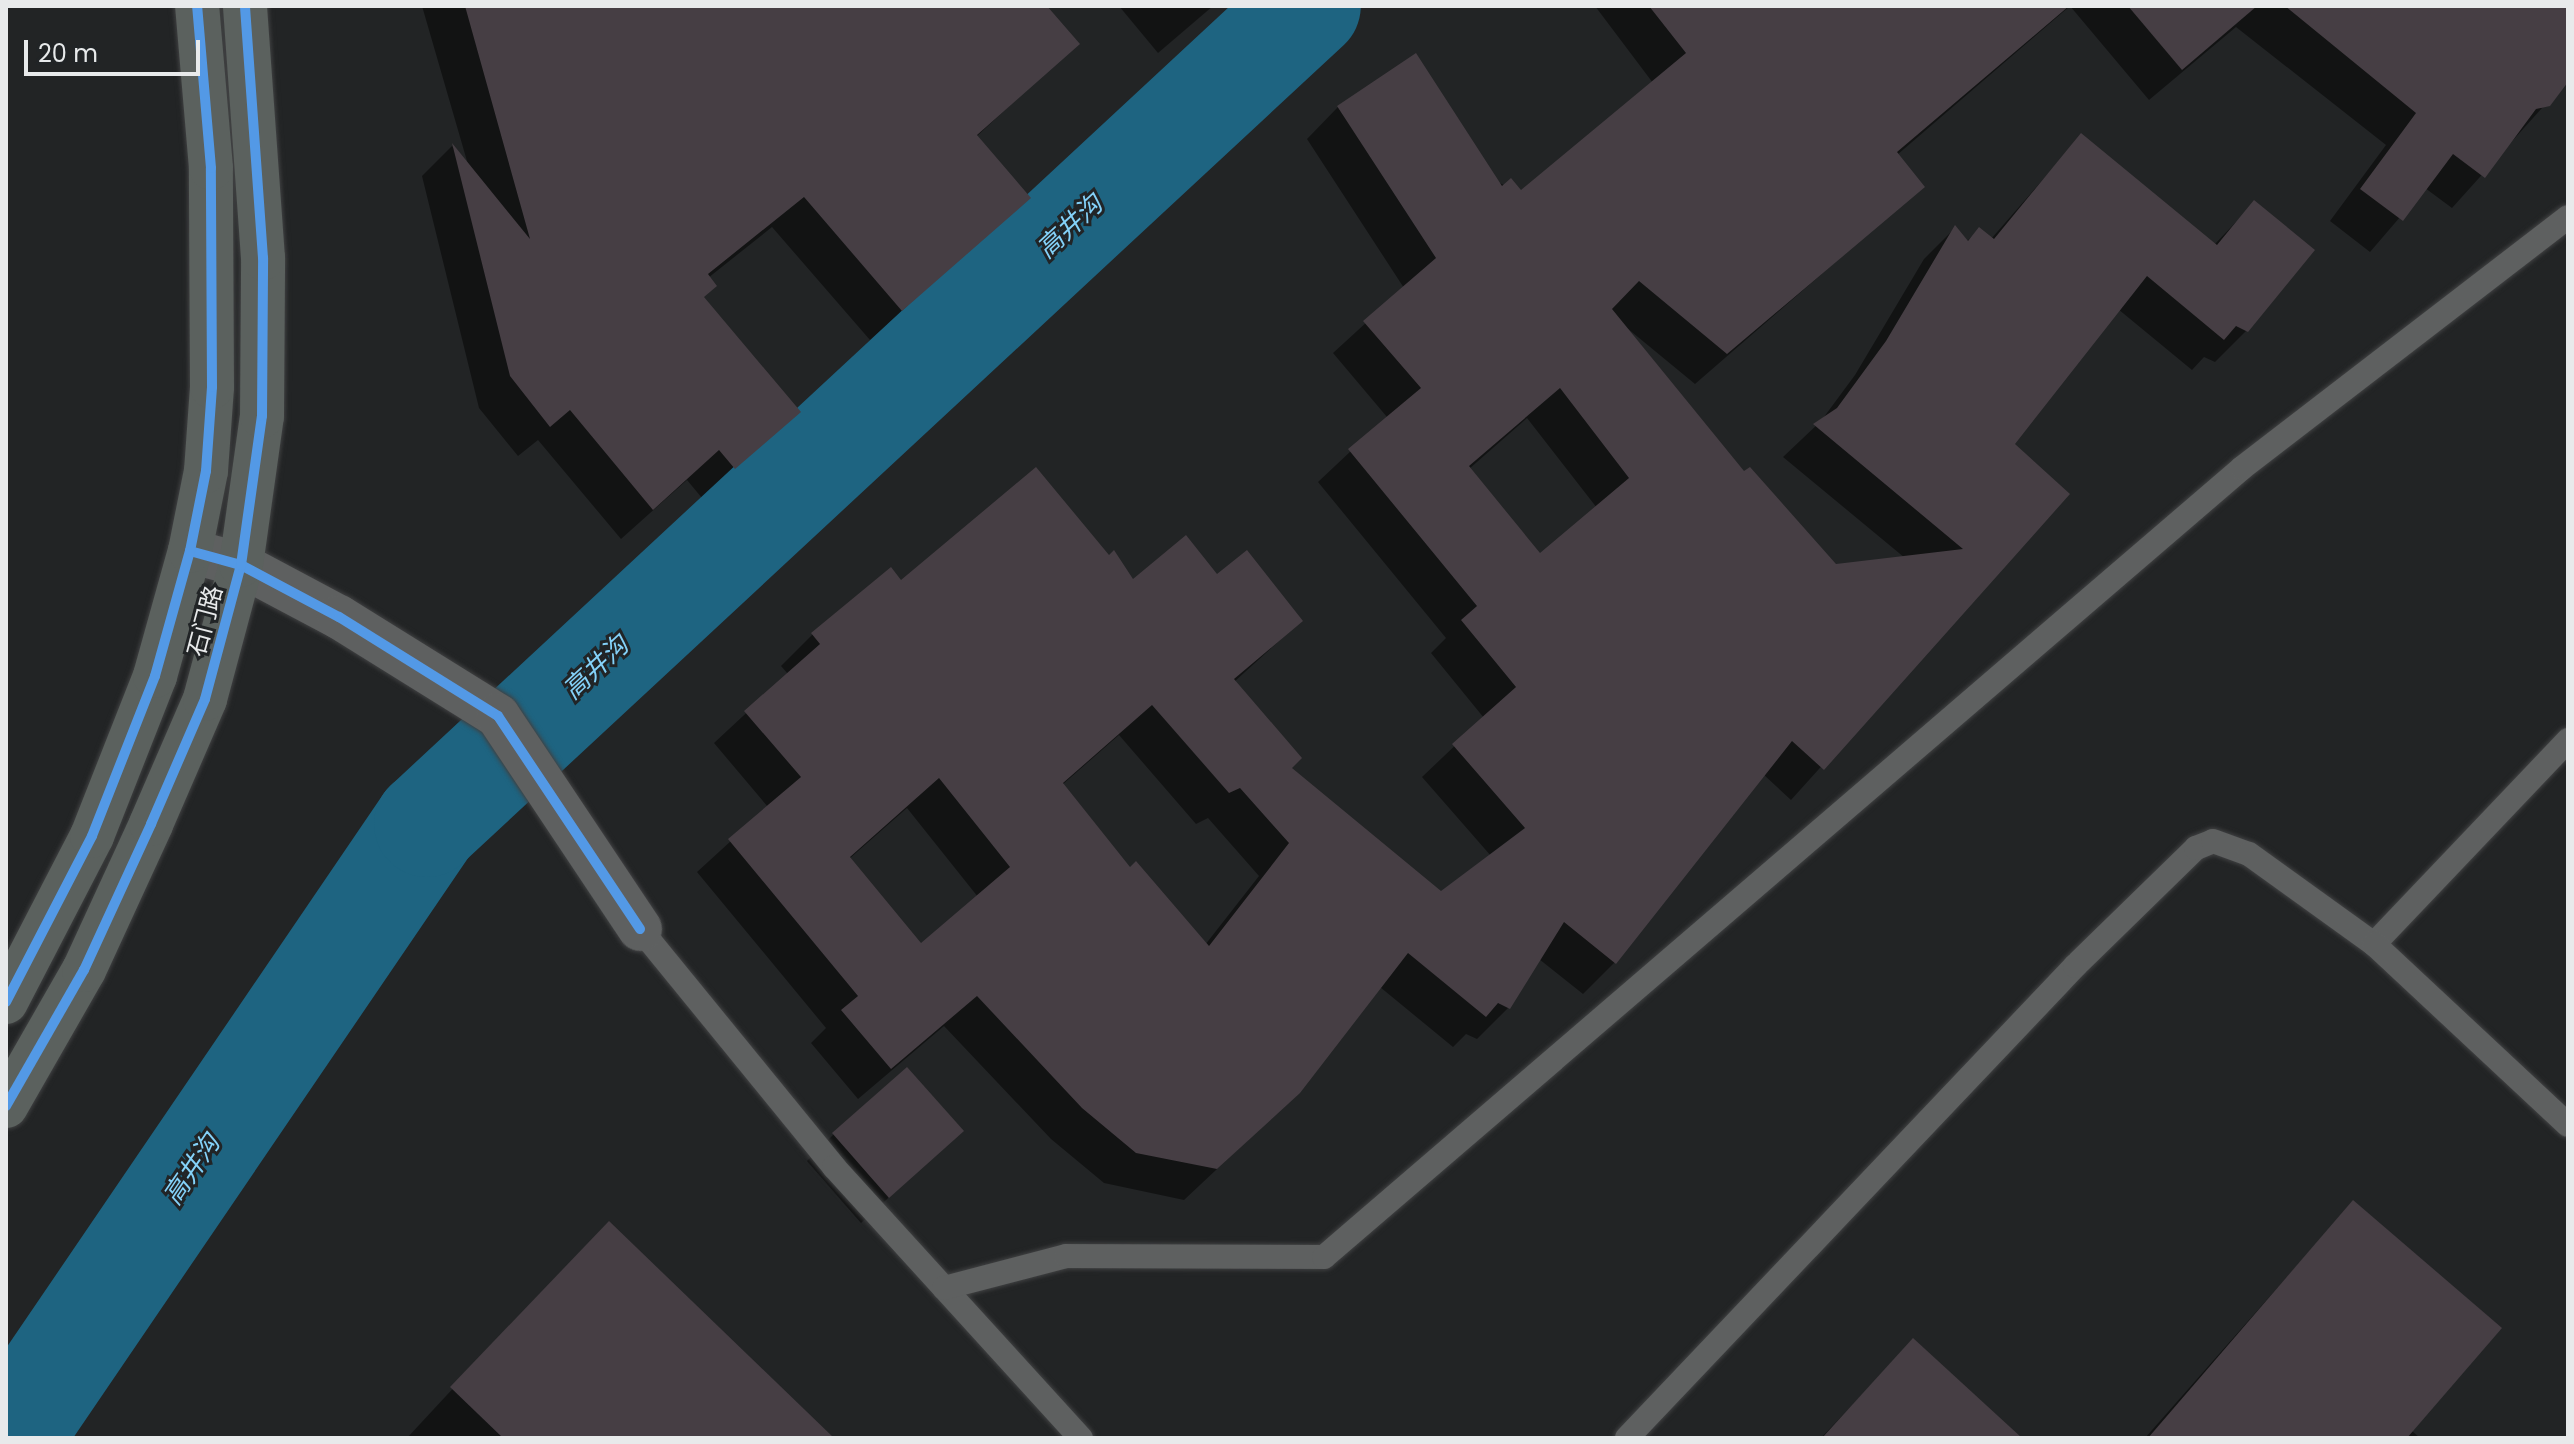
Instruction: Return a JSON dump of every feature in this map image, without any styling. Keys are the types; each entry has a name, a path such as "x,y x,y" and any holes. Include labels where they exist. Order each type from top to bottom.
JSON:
{"highway":[{"name":"石门路","path":"6,1002 92,836 155,676 190,551 206,471 212,387 211,168 197,6"},
{"name":"石门路","path":"6,1106 84,970 157,810 205,699 241,565 262,416 263,258 245,6"}],"street":[{"path":"190,551 241,565 398,651 498,716 640,929"}],"lane":[{"path":"944,1288 1066,1256 1324,1257 2242,468 2568,217"},
{"path":"2374,944 2568,740"},
{"path":"1627,1438 2075,966 2196,848 2213,841 2249,854 2374,944 2568,1125"},
{"path":"640,929 834,1167 1081,1438"}],"building":[{"path":"465,6 1047,6 1080,44 977,135 1031,198 902,311 804,197 708,274 717,286 704,297 801,412 735,469 719,450 653,510 570,410 550,427 510,376 452,143 530,239"},
{"path":"1649,6 2069,6 1897,152 1925,187 1727,354 1639,281 1612,309 1744,471 1750,467 1836,564 1963,549 1813,424 1837,408 1886,341 1955,225 1968,241 1979,227 1994,239 2081,133 2217,245 2254,200 2315,250 2248,332 2236,326 2224,340 2147,276 2015,444 2070,494 1824,770 1792,741 1616,964 1564,922 1510,1009 1498,1003 1486,1017 1408,953 1300,1093 1217,1169 1136,1153 1082,1108 977,996 891,1069 841,1010 858,996 728,839 801,777 744,711 820,644 811,633 891,567 901,580 1036,467 1109,555 1114,550 1133,579 1186,535 1217,574 1247,550 1303,621 1234,679 1302,758 1292,768 1441,891 1525,828 1452,744 1516,687 1461,620 1477,606 1348,449 1421,388 1363,321 1436,258 1337,106 1416,53 1502,186 1511,178 1521,190 1686,53","holes":["1560,388 1629,478 1540,553 1469,466","1152,705 1229,793 1240,788 1289,843 1209,946 1136,861 1130,867 1063,783","939,778 1010,867 921,943 850,857"]},
{"path":"2128,6 2257,6 2182,70"},
{"path":"2285,6 2568,6 2568,82 2550,106 2536,109 2485,178 2453,154 2403,221 2360,189 2416,113"},
{"path":"907,1067 964,1131 889,1198 832,1133"},
{"path":"2353,1200 2502,1328 2407,1438 2148,1438"},
{"path":"609,1221 834,1438 503,1438 450,1387"},
{"path":"1913,1338 2022,1438 1822,1438"}],"waterway":[{"name":"高井沟","path":"9,1438 427,824 1308,6"}],"cycle path":[{"path":"6,1002 92,836 155,676 190,551 206,471 212,387 211,168 197,6"},
{"path":"6,1106 84,970 151,824 205,699 241,565 262,416 263,258 245,6"},
{"path":"190,551 241,565 339,617 498,716 640,929"}]}
